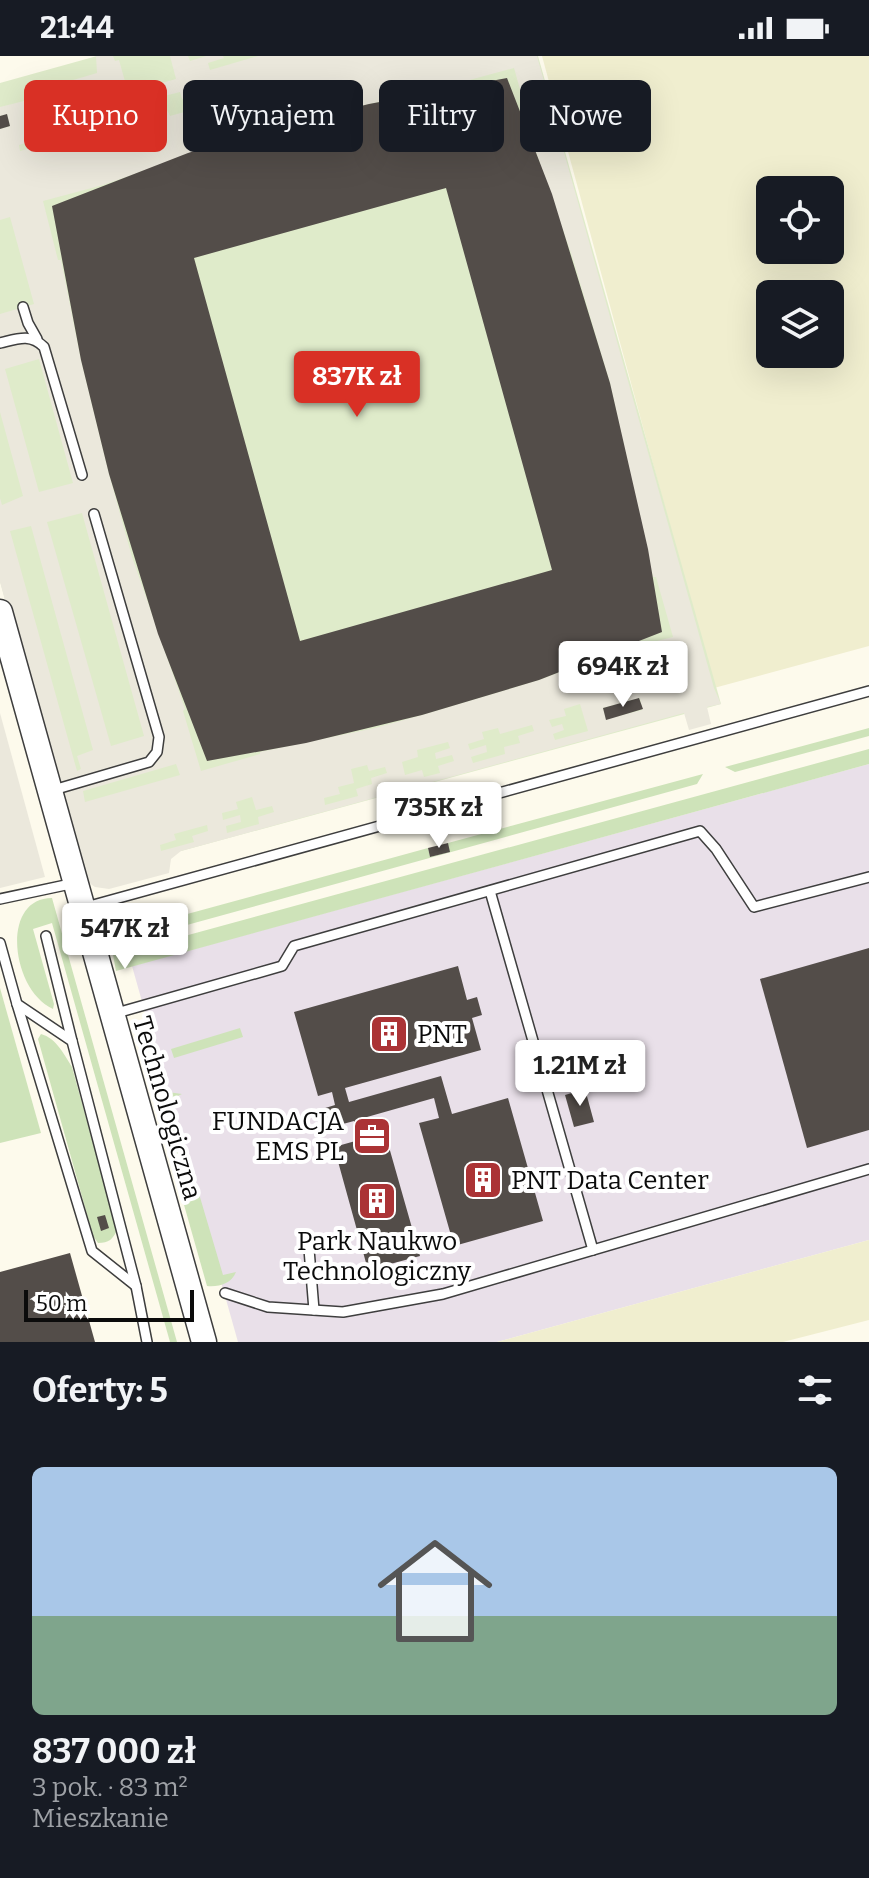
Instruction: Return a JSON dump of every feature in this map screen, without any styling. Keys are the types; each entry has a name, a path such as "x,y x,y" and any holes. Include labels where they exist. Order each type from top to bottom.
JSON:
{"street":[{"name":"Technologiczna","path":"0,612 204,1342"}],"lane":[{"path":"23,307 28,323 44,347 82,475"},
{"path":"0,343 26,337 37,339"},
{"path":"50,791 149,762 157,752 159,737 94,514"},
{"path":"82,908 869,691"},
{"path":"112,1015 282,966 294,946 700,831 716,849 754,907 869,877"},
{"path":"0,899 75,883"},
{"path":"490,891 593,1250"},
{"path":"46,936 136,1286 147,1342"},
{"path":"0,943 92,1251 136,1286"},
{"path":"17,1004 72,1041"},
{"path":"225,1293 268,1307 343,1312 443,1294 869,1169"},
{"path":"309,1249 314,1310"}],"shaded area":[{"path":"96,56 113,56 115,61 119,60 125,80 73,80 97,73"},
{"path":"170,56 188,56 190,61 206,56 223,56 208,63 210,70 258,56 537,56 544,80 520,80 520,89 514,68 470,80 379,80 379,102 363,105 363,80 183,80 183,99 180,92 167,95 167,81 176,79"},
{"path":"542,56 869,56 869,646 714,688 568,152 651,152 651,80 549,80"},
{"path":"24,101 24,143 19,145 20,151 24,152 167,152 167,110 170,116 183,112 183,152 198,152 103,185 43,201 58,260 61,260 81,360 132,557 185,709 183,711 201,771 260,752 422,715 539,680 613,652 673,637 656,577 653,577 610,383 572,256 536,152 564,152 721,704 707,707 711,724 689,730 684,713 181,851 171,859 169,873 109,889 95,887 85,880 80,873 0,582 0,498 2,505 23,496 0,412 0,314 34,304 10,217 0,220 0,129 10,126 7,115 0,116 0,107","holes":["39,359 73,483 39,492 5,369","82,513 144,736 111,746 47,522","31,526 93,750 77,756 81,769 77,771 10,531","640,698 642,710 606,719 603,708","580,704 588,731 555,740 553,734 564,730 562,724 552,727 549,720 566,716 564,709","532,725 534,731 518,736 520,743 504,747 505,754 473,763 471,757 487,752 486,745 470,750 468,744 484,739 482,732 498,728 500,734","448,742 450,748 435,753 436,759 452,755 454,761 438,766 440,773 424,777 422,770 405,775 402,762 418,757 417,750","176,764 180,775 85,802 83,791","367,765 369,771 385,767 387,773 371,778 372,784 356,789 358,796 325,805 324,798 340,794 338,787 354,783 351,769","252,797 256,810 272,806 274,812 258,817 259,824 227,833 226,826 241,822 240,815 223,820 222,813 238,809 236,802","207,825 208,831 192,836 194,842 161,851 160,845 176,840 174,834"]},
{"path":"0,713 45,877 0,888"},
{"path":"869,764 869,1240 497,1342 238,1342 132,966"},
{"path":"869,1240 869,1320 783,1342 497,1342"}],"green space":[{"path":"97,56 538,56 545,80 520,80 520,152 565,152 721,704 181,851 80,873 0,581 0,83"},
{"path":"869,728 869,736 735,772 725,767"},
{"path":"869,749 869,764 116,971 111,944 121,933 147,925 153,934 170,940"},
{"path":"703,774 697,784 176,928 158,922 428,848 430,857 449,852 448,843"},
{"path":"52,898 177,1342 170,1342 52,923 33,929 53,1009 39,999 28,984 21,966 17,946 18,928 24,913 35,902"},
{"path":"0,988 41,1133 0,1143"},
{"path":"240,1028 243,1037 174,1058 171,1049"},
{"path":"41,1034 55,1043 72,1067 117,1230 105,1242 98,1243 93,1236 38,1039"},
{"path":"168,1092 182,1094 171,1099 223,1275 236,1272 228,1282 220,1285 207,1286 154,1099"}],"building":[{"path":"507,78 520,112 520,152 536,152 552,194 610,383 648,549 662,632 539,680 422,715 306,743 207,761 158,634 109,474 81,360 52,206 191,152 363,152 363,105 379,102 379,152 504,152 504,80 496,80","holes":["446,188 552,570 300,641 194,258"]},
{"path":"7,114 10,126 0,129 0,116"},
{"path":"639,698 643,709 606,720 603,708"},
{"path":"448,843 450,852 430,857 428,848"},
{"path":"869,948 869,1130 807,1148 760,979"},
{"path":"458,966 467,1000 477,997 482,1015 472,1018 481,1050 345,1088 349,1102 441,1076 452,1114 508,1098 543,1221 454,1246 419,1123 439,1118 434,1098 367,1117 372,1136 385,1133 420,1256 368,1270 334,1147 359,1140 354,1121 328,1128 322,1109 335,1105 332,1092 318,1096 294,1012"},
{"path":"585,1089 594,1122 574,1127 565,1095"},
{"path":"105,1215 109,1228 101,1231 97,1217"},
{"path":"70,1253 95,1342 0,1342 0,1272"}],"place":[{"name":"PNT","path":"389,1034"},
{"name":"FUNDACJA EMS PL","path":"372,1136"},
{"name":"PNT Data Center","path":"483,1180"},
{"name":"Park Naukwo Technologiczny","path":"377,1201"}]}
